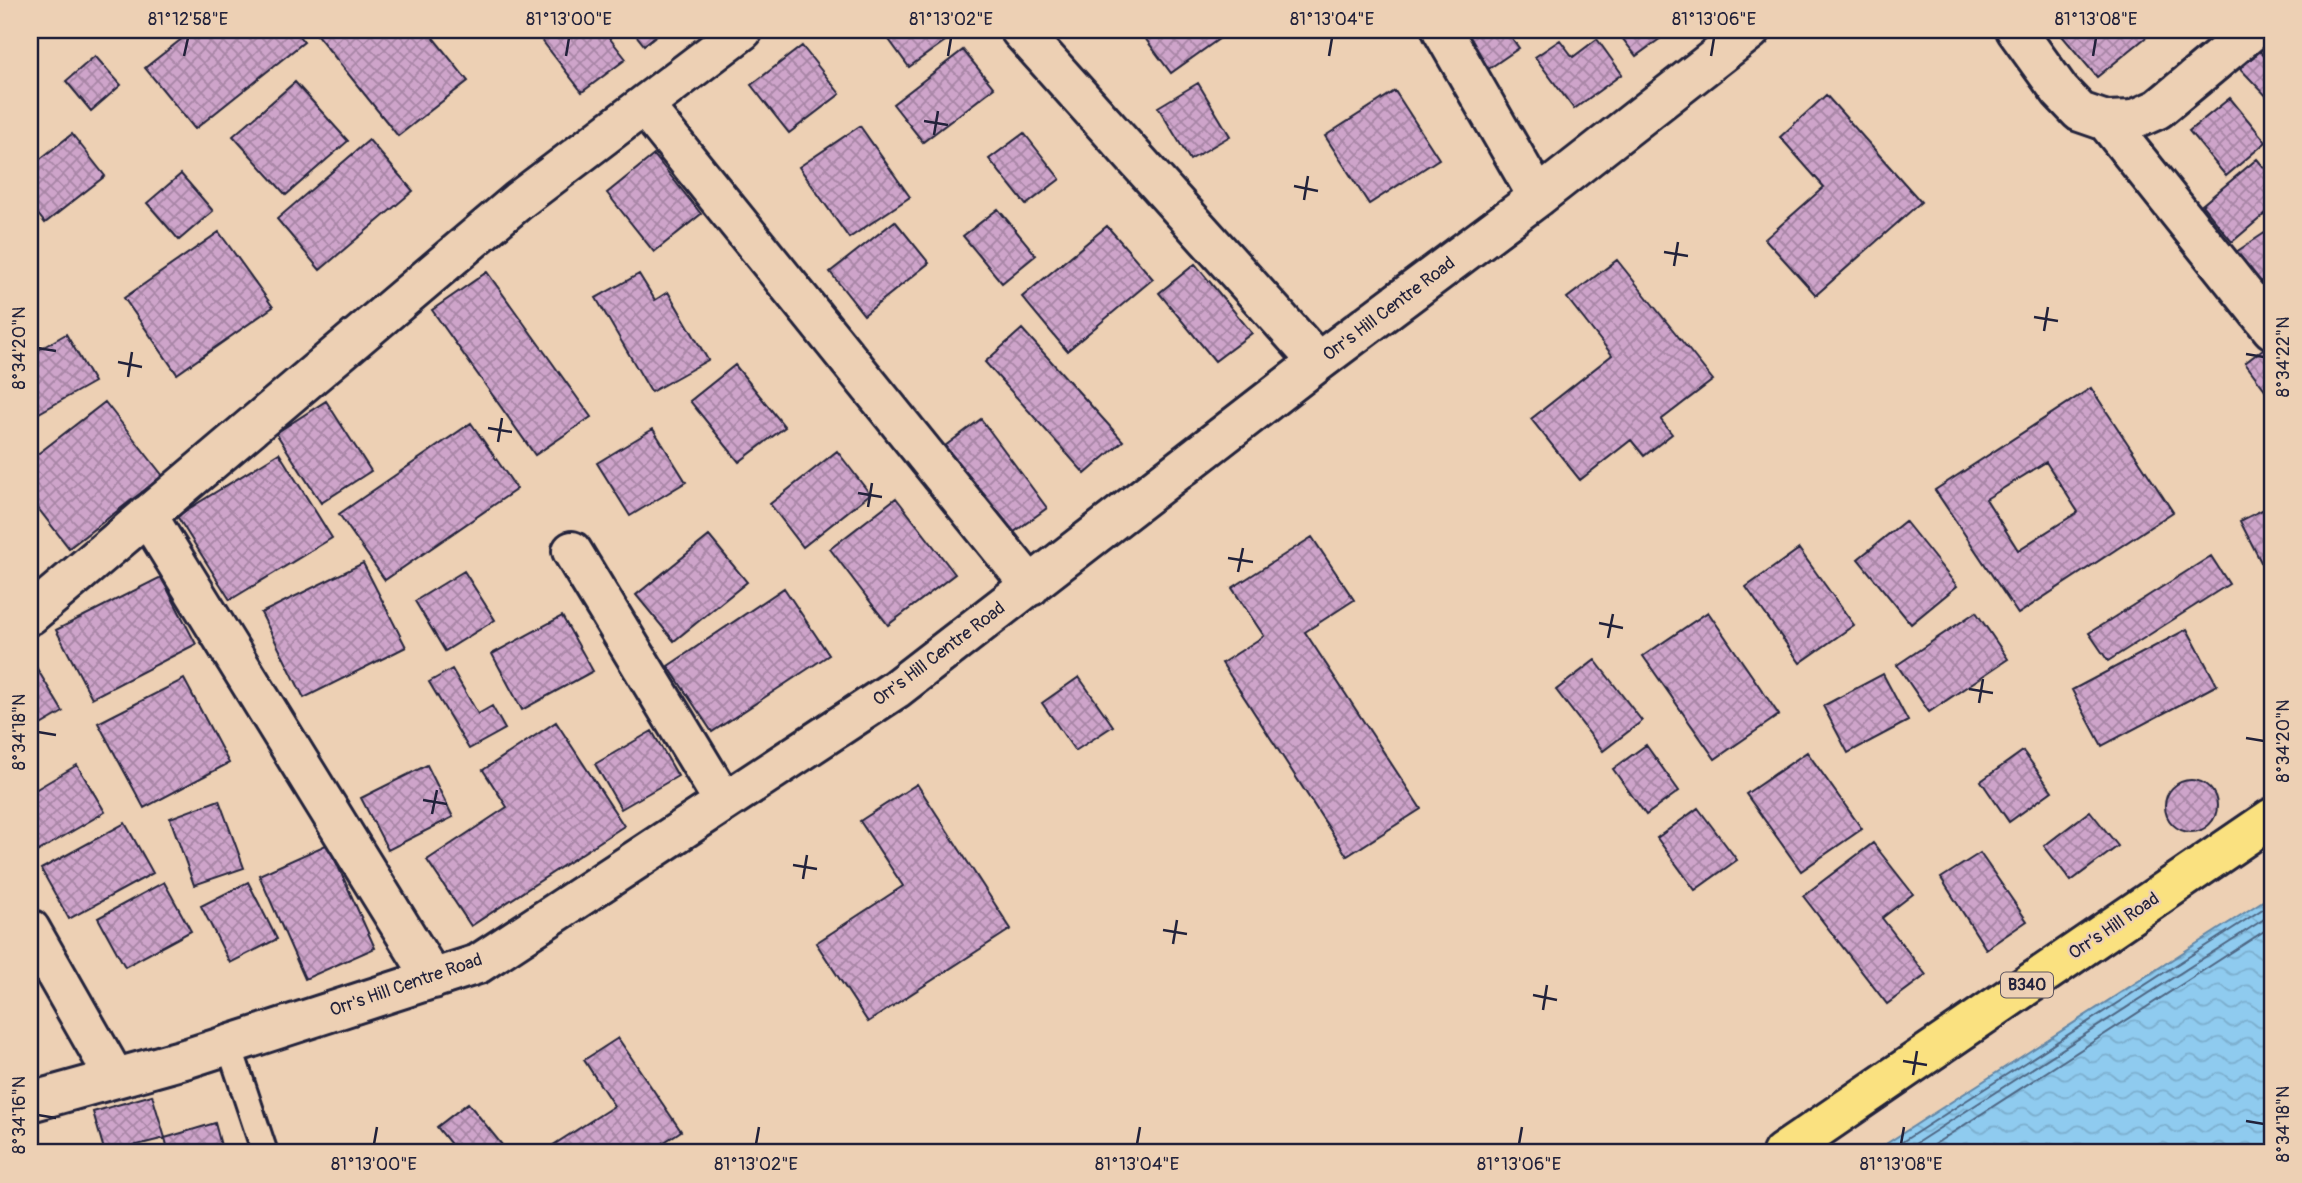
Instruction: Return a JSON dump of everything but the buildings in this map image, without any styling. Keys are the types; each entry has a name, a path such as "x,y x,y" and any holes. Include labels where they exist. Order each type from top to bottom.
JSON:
{"main road":[{"name":"Orr’s Hill Road","path":"1782,1153 2272,818"}],"street":[{"path":"30,615 518,201 743,30"},
{"path":"1020,30 1318,362"},
{"path":"1442,30 1538,197"},
{"name":"Orr's Hill Centre Road","path":"30,1102 229,1045 478,964 896,689 1318,362 1538,197 1751,30"},
{"path":"2016,30 2073,105 2080,111 2106,121 2133,120 2158,109 2253,30"},
{"path":"644,106 1031,586"},
{"path":"2106,121 2272,329"},
{"path":"147,515 433,979"},
{"path":"572,551 724,802"},
{"path":"30,929 115,1078"}],"lane":[{"path":"229,1045 265,1153"}],"water":[{"path":"2272,895 2272,1153 1872,1153"}]}
